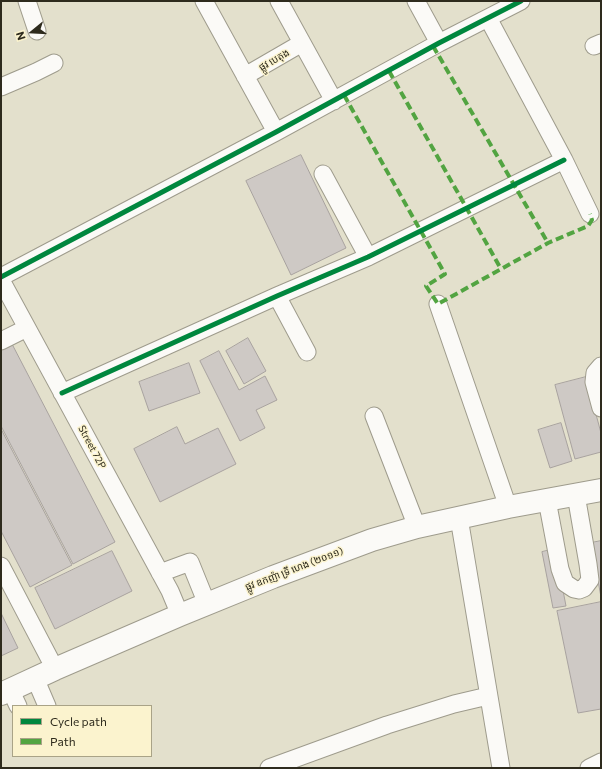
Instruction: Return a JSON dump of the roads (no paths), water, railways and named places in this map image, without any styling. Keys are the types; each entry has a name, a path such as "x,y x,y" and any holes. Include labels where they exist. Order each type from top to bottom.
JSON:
{"main road":[{"name":"ផ្លូវ ឧកញ៉ា ទ្រី ហេង (២០១១)","path":"10,696 35,678 180,615 273,576 372,540 508,507 601,490"}],"street":[{"path":"27,1 38,31"},
{"path":"204,1 276,132"},
{"path":"280,1 334,101"},
{"path":"416,1 439,43"},
{"path":"1,278 334,101 439,43 521,1"},
{"path":"488,18 564,160 590,214"},
{"name":"ផ្លូវ បេតុង","path":"245,76 302,43"},
{"path":"1,87 54,63"},
{"path":"62,393 277,296 368,257 564,160"},
{"path":"323,174 368,257"},
{"name":"Street 72P","path":"1,278 170,591 180,615"},
{"path":"277,296 307,352"},
{"path":"438,304 508,507"},
{"path":"1,341 27,328"},
{"path":"601,366 595,373 594,382 601,408"},
{"path":"374,416 417,528"},
{"path":"547,500 560,568 565,583 574,589 579,590 584,588 590,580 576,495"},
{"path":"459,518 501,768"},
{"path":"160,573 190,562 207,604"},
{"path":"1,566 55,669"},
{"path":"35,678 43,705"},
{"path":"269,768 386,725 454,704 488,696"},
{"path":"589,768 601,762"}]}
